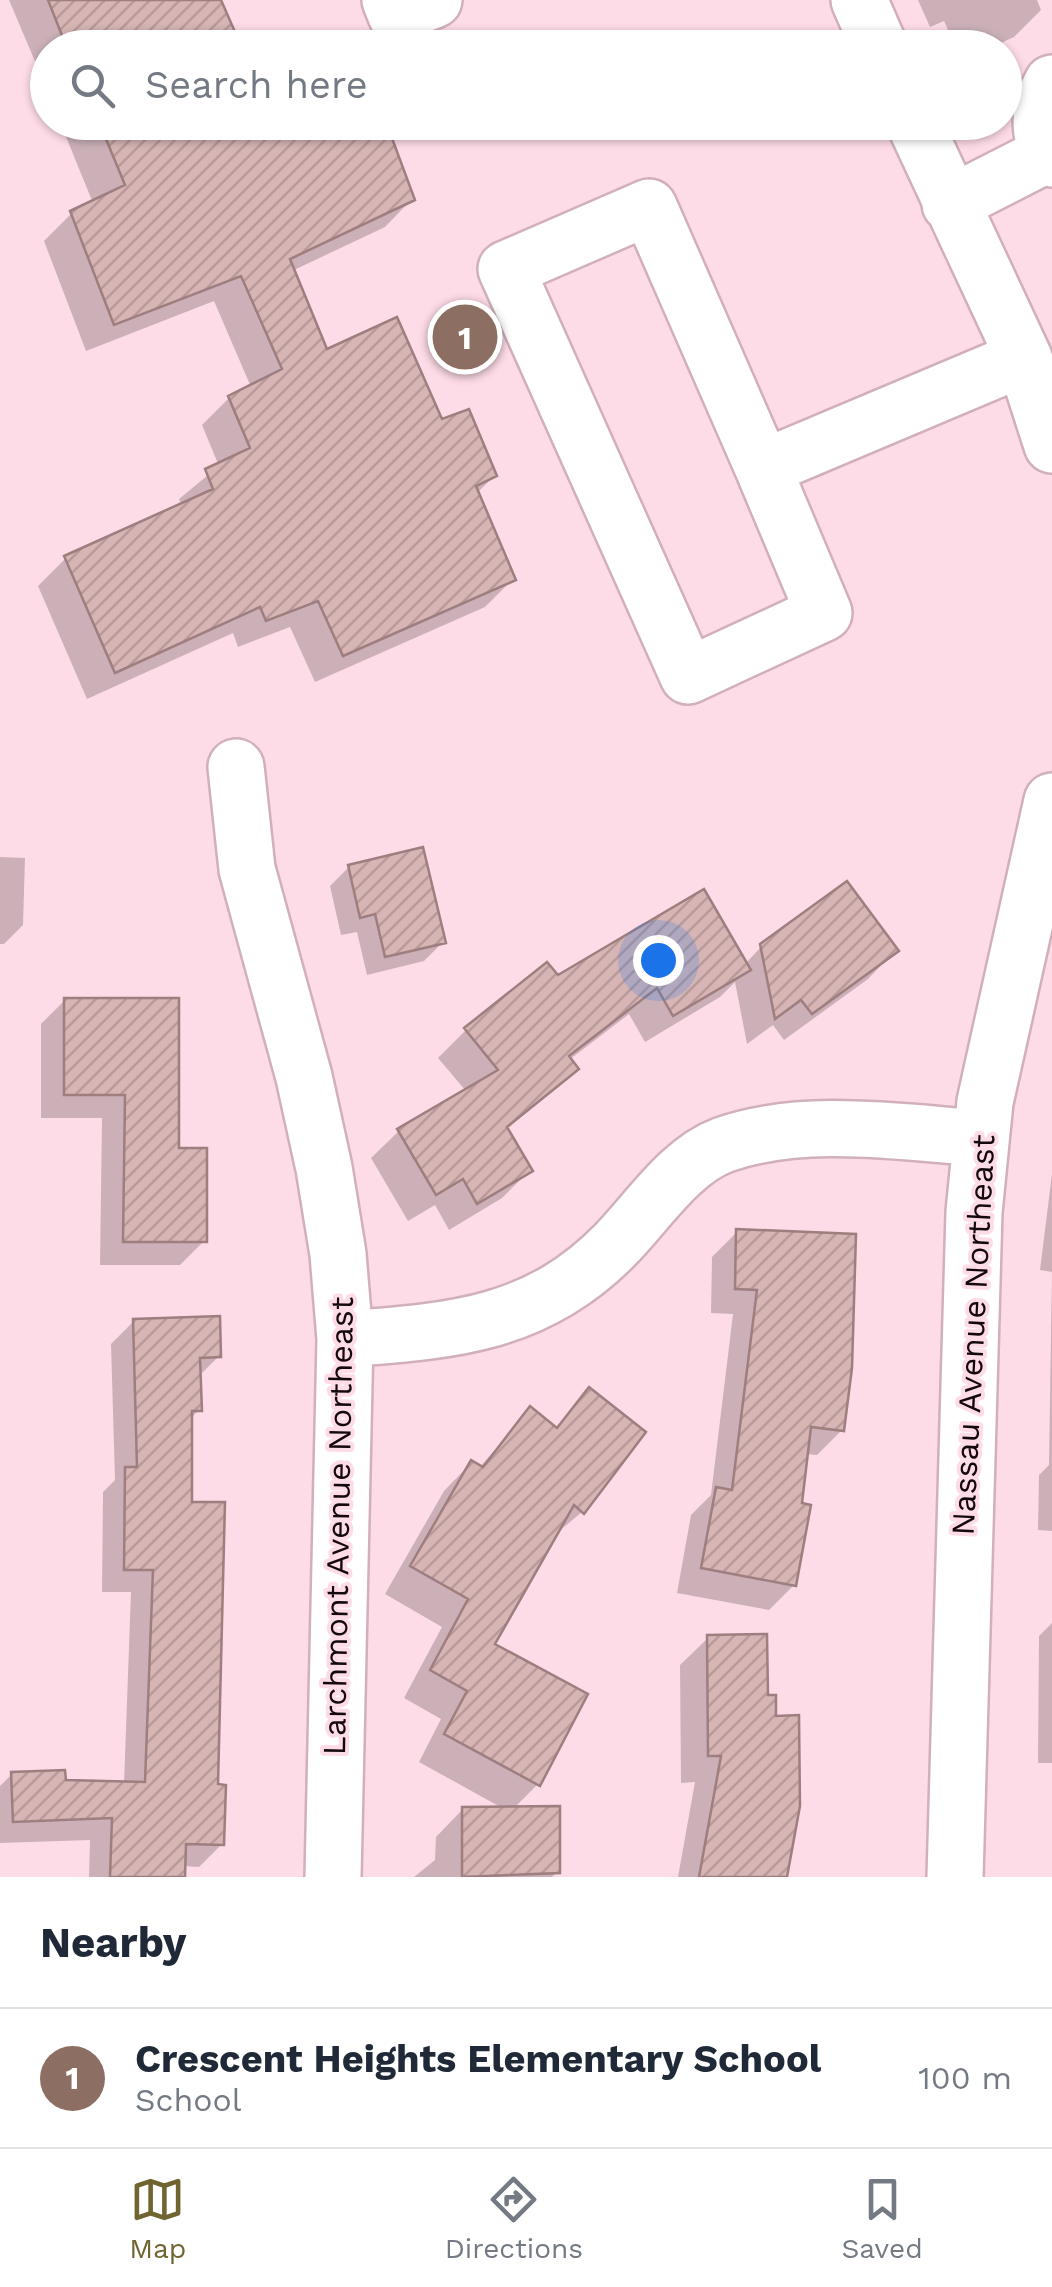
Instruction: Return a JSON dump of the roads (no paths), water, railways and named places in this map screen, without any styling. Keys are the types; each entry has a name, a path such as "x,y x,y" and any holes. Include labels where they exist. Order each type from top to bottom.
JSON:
{"street":[{"path":"390,0 396,16 434,0"},
{"path":"859,0 872,30"},
{"path":"950,204 1050,157 1041,133 1041,110 1052,83"},
{"path":"922,140 1024,358 1052,445"},
{"path":"649,208 763,468 824,613 688,676 506,269 649,208"},
{"path":"763,468 1024,358"},
{"name":"Larchmont Avenue Northeast","path":"236,768 247,869 304,1077 338,1254 345,1339 333,1877"},
{"name":"Nassau Avenue Northeast","path":"955,1877 965,1424 981,1138 1003,1007 1052,801"},
{"path":"345,1339 445,1332 522,1310 556,1295 616,1244 690,1166 721,1146 756,1137 829,1131 981,1138"}],"place":[{"name":"Crescent Heights Elementary School","path":"465,337"}]}
